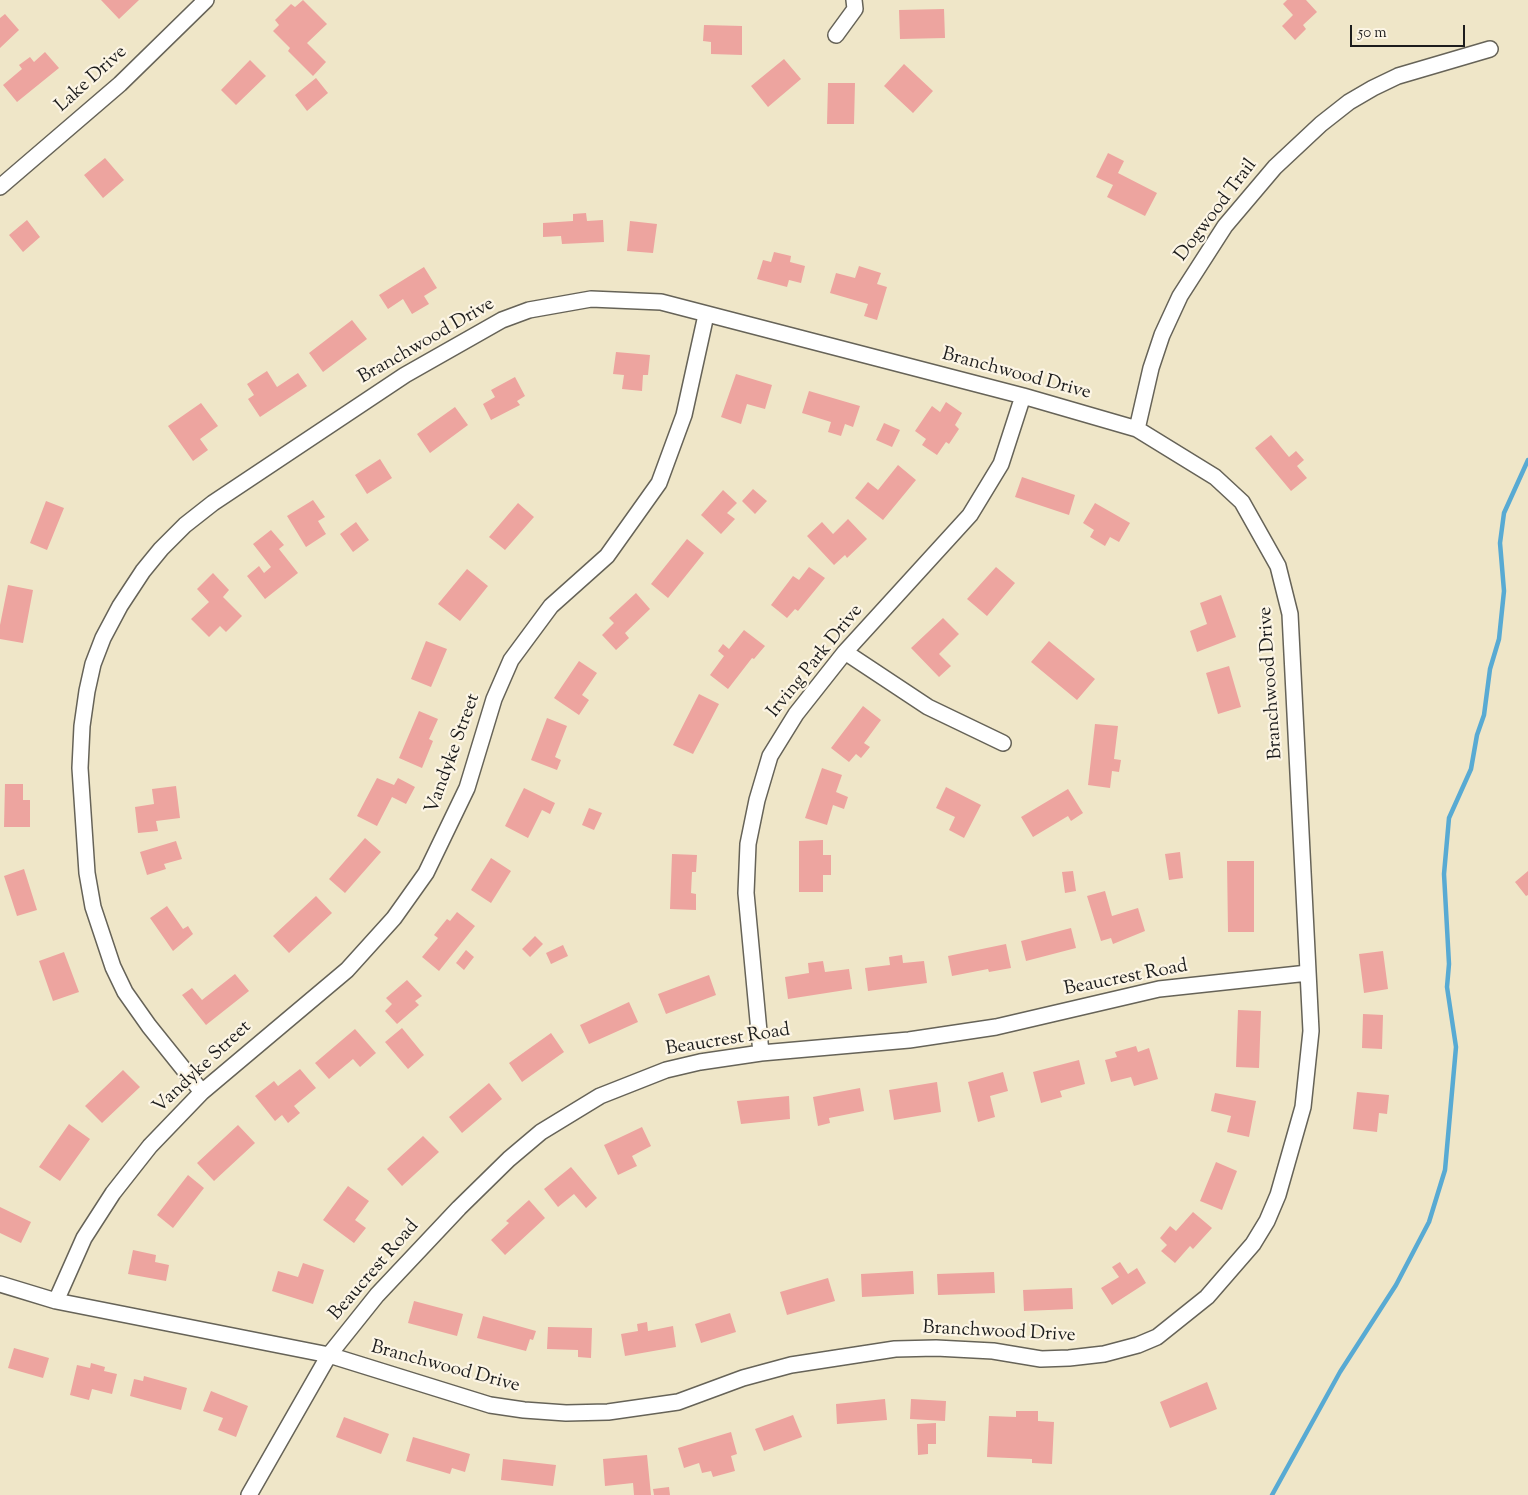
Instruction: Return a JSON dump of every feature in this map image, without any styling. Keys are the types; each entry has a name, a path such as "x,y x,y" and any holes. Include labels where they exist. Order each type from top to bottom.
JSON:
{"street":[{"name":"Lake Drive","path":"0,186 120,84 206,0"},
{"path":"836,35 855,9 854,0"},
{"name":"Dogwood Trail","path":"1137,429 1151,368 1162,334 1180,296 1225,226 1269,173 1322,124 1349,102 1373,88 1398,76 1490,49"},
{"name":"Branchwood Drive","path":"0,1284 56,1301 329,1355 490,1405 566,1413 608,1412 668,1404 743,1378 791,1366 895,1350 936,1348 1041,1358 1069,1358 1104,1354 1138,1345 1157,1337 1175,1325 1207,1297 1253,1244 1267,1220 1289,1162 1303,1107 1311,1031 1290,614 1278,566 1242,502 1215,477 1137,429 1022,396 661,302 591,299 529,310 486,328 405,375 213,503 185,525 161,549 120,606 103,638 93,664 82,726 80,768 82,817 90,890 102,941 125,992 149,1026 202,1092"},
{"name":"Vandyke Street","path":"56,1301 84,1238 113,1193 150,1146 202,1092 347,970 394,918 426,873 467,788 494,699 512,660 551,606 607,556 659,483 684,415 706,315"},
{"name":"Irving Park Drive","path":"761,1053 746,893 748,844 757,800 770,756 796,714 845,652 970,514 1001,464 1022,396"},
{"path":"845,652 928,707 1003,742"},
{"name":"Beaucrest Road","path":"249,1495 329,1355 377,1295 459,1208 509,1159 541,1132 570,1112 632,1081 674,1068 761,1053 909,1040 996,1027 1160,989 1308,973"}],"building":[{"path":"101,0 139,0 119,19"},
{"path":"303,0 327,24 307,43 326,62 313,76 288,51 290,48 273,31 279,25 275,20 291,4 295,7"},
{"path":"1287,0 1306,0 1317,12 1303,25 1306,29 1295,40 1282,26 1293,15 1283,4"},
{"path":"944,9 945,38 900,39 899,10"},
{"path":"5,14 19,30 0,48 0,18"},
{"path":"704,25 742,26 742,55 711,54 711,42 703,41"},
{"path":"45,52 59,68 17,102 3,85 22,69 19,65 30,57 34,62"},
{"path":"784,59 801,79 768,107 751,86"},
{"path":"250,60 266,76 236,105 221,90"},
{"path":"904,64 933,91 913,113 884,86"},
{"path":"316,78 328,93 307,111 295,95"},
{"path":"828,83 855,83 854,124 827,124"},
{"path":"1108,153 1124,161 1118,173 1157,193 1145,216 1107,197 1113,185 1096,177"},
{"path":"105,158 124,180 103,198 84,175"},
{"path":"586,213 587,221 603,220 604,242 562,244 561,236 543,237 543,223 573,221 573,214"},
{"path":"27,220 40,237 23,252 9,235"},
{"path":"630,221 657,224 653,253 627,251"},
{"path":"774,252 791,256 790,262 805,266 801,283 789,280 787,287 757,279 763,260 771,262"},
{"path":"859,266 881,273 877,284 887,287 877,320 864,316 868,304 830,293 836,273 855,278"},
{"path":"424,267 437,288 424,296 429,304 412,314 403,299 388,309 379,295"},
{"path":"352,320 367,339 323,372 309,353"},
{"path":"616,352 650,355 648,375 643,375 642,391 622,389 624,375 613,374"},
{"path":"267,371 277,387 298,373 307,386 260,417 248,399 254,395 247,384"},
{"path":"736,374 772,385 765,409 747,404 741,424 721,417"},
{"path":"515,377 525,396 517,401 520,405 491,420 483,404 495,397 491,390"},
{"path":"809,391 860,406 853,427 845,424 841,436 828,432 831,422 802,413"},
{"path":"946,402 962,413 955,425 959,429 949,444 946,442 937,455 922,445 926,439 915,431 932,406 940,412"},
{"path":"201,403 218,426 200,439 208,450 193,461 168,426"},
{"path":"455,407 468,425 430,453 417,434"},
{"path":"884,423 900,430 892,447 876,440"},
{"path":"1271,435 1289,457 1296,451 1304,460 1297,466 1307,478 1291,491 1255,448"},
{"path":"380,459 392,478 367,494 355,475"},
{"path":"898,465 916,480 883,520 855,498 868,482 878,490"},
{"path":"1022,477 1075,495 1069,515 1015,497"},
{"path":"753,489 767,501 755,514 742,501"},
{"path":"723,490 737,503 727,513 735,519 721,534 701,515"},
{"path":"313,500 325,517 318,521 326,534 306,547 287,516"},
{"path":"46,501 64,508 47,550 30,543"},
{"path":"518,503 534,517 505,550 489,537"},
{"path":"1095,503 1130,523 1119,542 1110,537 1105,546 1090,537 1094,530 1083,523"},
{"path":"848,519 867,539 847,558 845,555 834,565 807,536 822,522 833,534"},
{"path":"356,522 369,540 353,552 340,534"},
{"path":"271,530 284,545 279,549 298,573 265,599 247,576 259,566 264,573 271,567 253,544"},
{"path":"687,539 704,553 668,598 651,584"},
{"path":"809,567 825,578 798,611 795,609 787,618 771,605 793,576 799,580"},
{"path":"996,567 1015,583 987,616 967,599"},
{"path":"467,569 488,586 460,621 438,604"},
{"path":"213,573 229,590 223,597 242,616 226,632 220,626 209,637 191,619 209,602 197,589"},
{"path":"8,585 33,590 23,643 0,639 0,625"},
{"path":"636,593 650,609 625,633 629,638 616,650 602,635 614,623 609,618"},
{"path":"1221,595 1236,637 1197,652 1190,631 1207,624 1200,603"},
{"path":"943,618 959,634 939,654 951,666 939,677 911,648"},
{"path":"744,630 765,646 754,659 752,658 728,689 710,675 724,656 718,651 723,644 729,649"},
{"path":"426,641 447,649 431,687 411,679"},
{"path":"1049,641 1095,679 1077,700 1031,662"},
{"path":"579,661 597,673 582,695 589,700 579,715 554,698"},
{"path":"1229,666 1241,707 1218,714 1206,673"},
{"path":"699,694 719,704 693,754 673,745"},
{"path":"863,706 881,720 864,743 870,747 861,758 856,754 849,762 831,748"},
{"path":"419,711 438,719 429,739 433,741 422,768 399,758"},
{"path":"547,718 567,726 555,757 561,760 557,770 531,760"},
{"path":"1095,724 1118,726 1114,759 1121,760 1119,772 1112,771 1110,788 1088,785"},
{"path":"822,768 842,775 836,792 848,797 844,809 833,805 827,825 805,818"},
{"path":"377,778 394,785 398,778 415,787 406,804 392,797 377,826 357,816"},
{"path":"5,784 23,784 23,800 30,800 30,827 4,827"},
{"path":"176,786 180,818 156,821 158,831 138,833 135,807 154,804 152,789"},
{"path":"946,787 981,805 964,838 949,830 955,817 936,808"},
{"path":"524,788 555,803 550,814 542,810 528,838 505,826"},
{"path":"1068,789 1083,813 1071,821 1068,816 1033,837 1021,817"},
{"path":"589,808 602,813 594,830 582,825"},
{"path":"365,838 381,852 345,893 329,879"},
{"path":"823,840 823,855 831,855 831,875 823,875 823,892 799,892 799,841"},
{"path":"176,841 182,859 164,864 166,869 147,875 140,852"},
{"path":"1180,852 1183,878 1169,880 1165,854"},
{"path":"672,854 697,855 696,872 692,872 691,893 696,894 696,910 670,909"},
{"path":"491,858 511,871 491,903 471,890"},
{"path":"1227,861 1254,861 1254,932 1228,932"},
{"path":"24,869 37,910 17,916 4,876"},
{"path":"1073,871 1076,891 1065,893 1062,872"},
{"path":"1528,871 1528,895 1526,896 1515,882"},
{"path":"1105,891 1112,916 1138,908 1145,931 1113,944 1111,938 1101,941 1087,896"},
{"path":"316,896 332,913 289,953 273,936"},
{"path":"167,906 183,929 188,926 193,934 173,951 150,918"},
{"path":"457,912 475,926 439,971 422,957 438,938 434,935 447,919 450,921"},
{"path":"1071,928 1076,948 1026,961 1021,941"},
{"path":"535,936 543,944 530,957 522,949"},
{"path":"1006,944 1011,968 989,972 988,969 952,976 948,956"},
{"path":"563,945 568,956 551,964 546,953"},
{"path":"466,950 474,957 464,970 456,963"},
{"path":"1383,951 1388,989 1364,993 1359,954"},
{"path":"64,952 79,992 53,1001 39,961"},
{"path":"902,955 903,963 924,961 927,983 868,991 865,968 890,965 889,957"},
{"path":"823,961 825,972 849,969 852,989 788,999 785,977 809,973 808,963"},
{"path":"235,974 249,991 206,1025 182,995 192,988 202,1000"},
{"path":"709,975 716,995 666,1014 658,994"},
{"path":"407,980 422,996 415,1001 419,1005 397,1024 385,1011 392,1004 386,998"},
{"path":"629,1002 638,1022 589,1044 580,1025"},
{"path":"1238,1010 1261,1011 1259,1068 1236,1067"},
{"path":"1363,1014 1383,1015 1382,1049 1362,1048"},
{"path":"402,1028 424,1055 408,1069 385,1042"},
{"path":"355,1029 376,1053 360,1067 353,1059 329,1079 315,1063"},
{"path":"551,1033 564,1052 522,1082 509,1063"},
{"path":"1136,1046 1138,1052 1149,1048 1158,1079 1134,1086 1131,1077 1111,1082 1105,1060 1117,1057 1115,1052"},
{"path":"1079,1060 1085,1084 1060,1091 1062,1097 1041,1103 1033,1072"},
{"path":"300,1069 316,1088 294,1106 300,1113 288,1123 282,1115 275,1121 255,1096 274,1081 278,1086"},
{"path":"123,1070 140,1087 102,1123 85,1106"},
{"path":"1003,1072 1008,1091 990,1096 995,1117 978,1122 968,1082"},
{"path":"937,1082 941,1112 894,1120 889,1090"},
{"path":"489,1083 502,1099 462,1133 449,1117"},
{"path":"860,1088 864,1111 829,1118 830,1123 818,1126 813,1097"},
{"path":"1357,1092 1389,1095 1387,1114 1379,1113 1377,1132 1353,1129"},
{"path":"1215,1093 1256,1101 1249,1137 1227,1132 1231,1116 1211,1111"},
{"path":"789,1096 790,1119 741,1124 737,1101"},
{"path":"69,1124 90,1139 60,1181 39,1167"},
{"path":"238,1125 255,1143 214,1181 197,1163"},
{"path":"642,1127 651,1146 632,1156 637,1166 618,1175 604,1145"},
{"path":"423,1136 439,1152 402,1186 387,1169"},
{"path":"1216,1162 1237,1171 1222,1210 1200,1201"},
{"path":"571,1167 597,1198 586,1208 574,1194 558,1207 544,1189"},
{"path":"188,1175 204,1188 173,1228 157,1215"},
{"path":"348,1186 369,1201 355,1220 366,1228 354,1243 323,1220"},
{"path":"529,1200 545,1218 505,1255 491,1240 509,1223 506,1221"},
{"path":"0,1207 31,1222 21,1243 0,1233"},
{"path":"1193,1212 1212,1228 1193,1249 1190,1246 1175,1263 1161,1251 1167,1245 1160,1238 1170,1226 1176,1231"},
{"path":"133,1250 156,1255 155,1262 169,1265 166,1281 128,1274"},
{"path":"1120,1262 1128,1274 1137,1268 1146,1283 1112,1305 1101,1288 1119,1277 1112,1267"},
{"path":"303,1263 324,1270 313,1304 272,1291 278,1271 298,1277"},
{"path":"913,1271 914,1294 862,1297 861,1274"},
{"path":"994,1272 995,1293 938,1295 937,1274"},
{"path":"828,1278 835,1301 787,1315 780,1292"},
{"path":"1072,1288 1073,1309 1024,1311 1023,1290"},
{"path":"414,1301 463,1314 457,1336 408,1323"},
{"path":"730,1313 736,1332 701,1343 695,1324"},
{"path":"483,1316 536,1331 533,1340 530,1339 526,1351 477,1338"},
{"path":"647,1322 648,1331 673,1326 676,1347 625,1356 621,1334 638,1331 637,1324"},
{"path":"548,1327 592,1328 591,1358 578,1357 578,1350 547,1349"},
{"path":"14,1348 49,1358 43,1378 8,1368"},
{"path":"91,1363 105,1367 104,1371 117,1374 112,1394 92,1389 89,1400 70,1395 77,1365 90,1368"},
{"path":"144,1376 187,1388 181,1410 130,1396 134,1379 143,1381"},
{"path":"1207,1382 1217,1409 1170,1428 1160,1402"},
{"path":"211,1391 248,1406 236,1437 218,1430 223,1418 203,1411"},
{"path":"885,1399 887,1420 837,1424 836,1404"},
{"path":"911,1399 946,1401 945,1421 910,1419"},
{"path":"1016,1411 1038,1411 1038,1421 1054,1422 1052,1464 1032,1463 1032,1459 987,1457 989,1416 1016,1417"},
{"path":"793,1415 802,1437 764,1451 755,1429"},
{"path":"344,1417 389,1434 381,1454 336,1437"},
{"path":"936,1423 936,1444 928,1444 928,1454 918,1455 917,1424"},
{"path":"731,1432 737,1454 731,1456 735,1471 713,1477 711,1471 702,1473 699,1463 684,1468 678,1448"},
{"path":"413,1437 470,1454 465,1472 452,1468 450,1474 406,1461"},
{"path":"647,1455 651,1495 634,1495 633,1483 605,1486 603,1459"},
{"path":"503,1459 556,1465 553,1486 501,1480"},
{"path":"669,1487 670,1495 654,1495 653,1489"}],"waterway":[{"path":"1272,1495 1340,1372 1396,1285 1429,1222 1445,1170 1456,1047 1447,987 1449,964 1444,874 1449,818 1471,769 1477,735 1484,715 1490,669 1499,639 1504,591 1500,543 1504,513 1528,460"}]}
